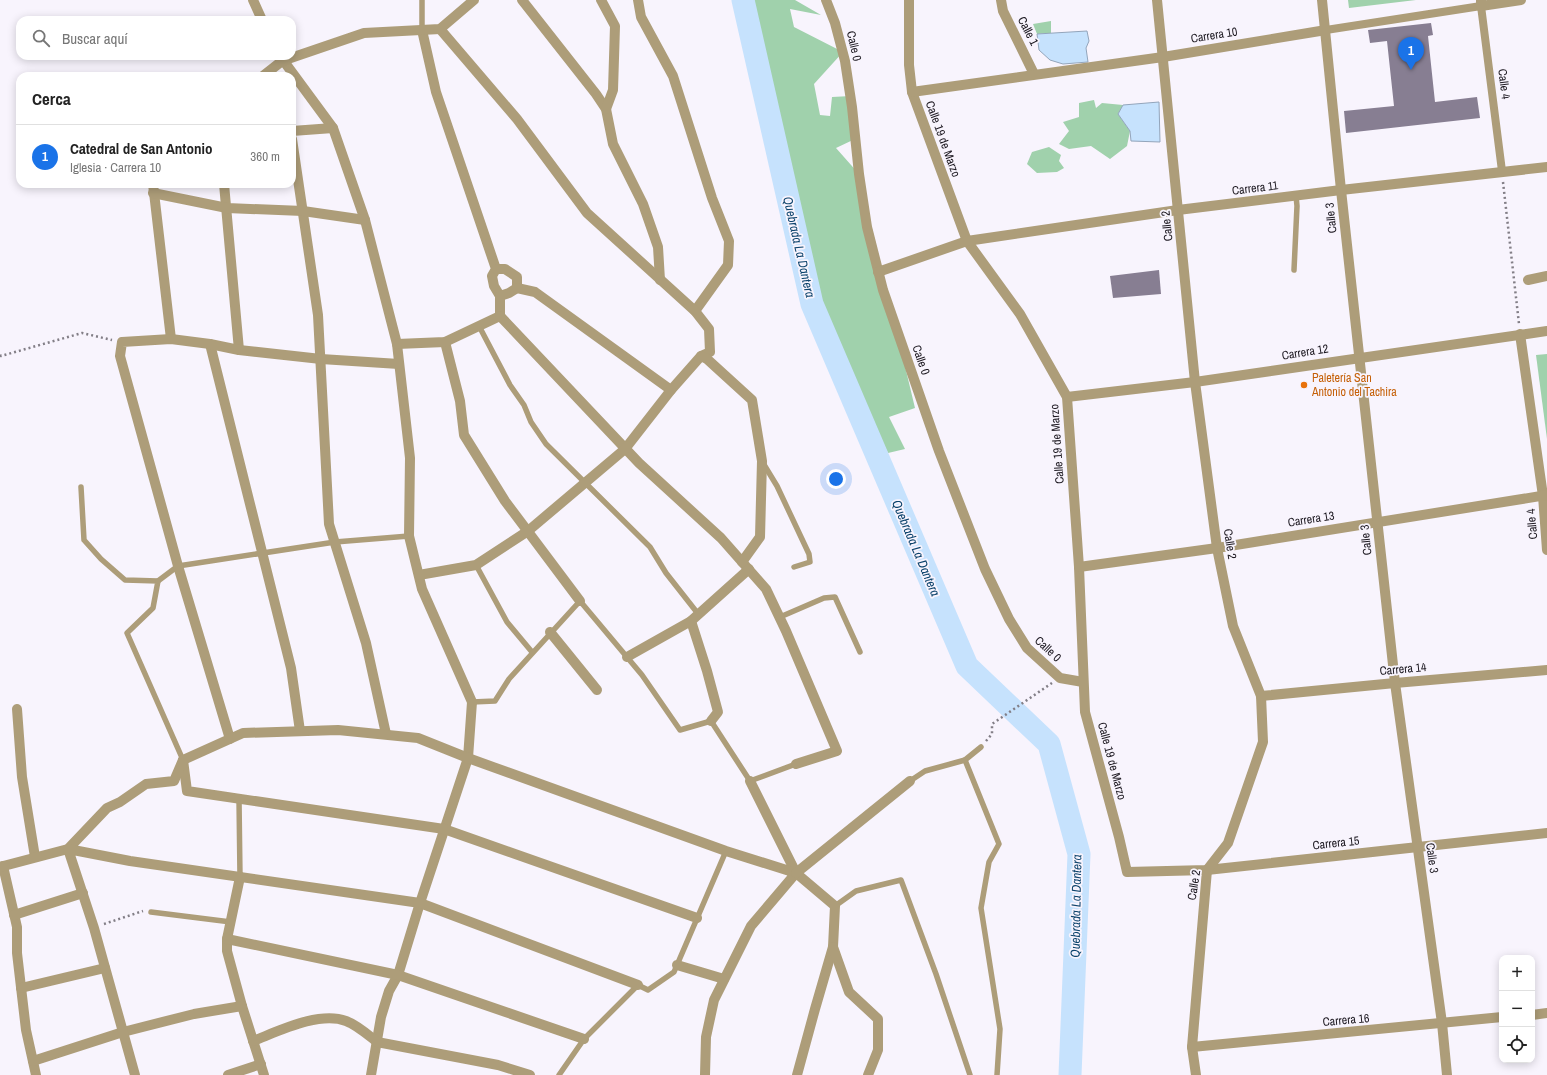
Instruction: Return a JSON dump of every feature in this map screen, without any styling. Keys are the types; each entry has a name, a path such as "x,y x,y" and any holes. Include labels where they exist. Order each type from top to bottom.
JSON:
{"street":[{"path":"253,0 260,16"},
{"path":"296,53 364,33 440,29 474,0"},
{"path":"522,0 596,94 606,109 613,144 642,204 658,247 660,280"},
{"path":"601,0 615,26 613,90 606,109"},
{"path":"638,0 641,17 673,76 712,198 729,241 728,265 694,311"},
{"name":"Calle 0","path":"826,0 835,24 845,61 852,107 861,189 878,272 939,451 985,569 1009,619 1027,648 1060,678 1083,682"},
{"name":"Calle 19 de Marzo","path":"909,0 908,65 912,92 967,242 1020,314 1067,397 1079,567 1085,712 1127,872"},
{"name":"Calle 1","path":"1001,0 1003,11 1008,23 1034,74"},
{"name":"Calle 2","path":"1157,0 1195,382 1217,548 1233,626 1261,696 1263,742 1228,843 1207,870 1192,1047 1196,1075"},
{"name":"Calle 3","path":"1322,0 1394,683 1442,1023 1447,1075"},
{"name":"Carrera 10","path":"912,92 1163,57 1481,3 1521,0"},
{"name":"Calle 4","path":"1481,3 1502,171"},
{"path":"419,575 476,565 528,531 625,449 671,390 701,356 710,352 709,329 694,311 587,213 518,119 440,29"},
{"path":"422,30 436,92 496,268 492,276 494,286 500,296 500,316 625,449 721,538 766,588 780,617 837,751 796,764"},
{"path":"267,72 279,60"},
{"path":"283,60 292,72"},
{"path":"296,78 333,128 365,220 397,344 410,458 409,536 422,589 472,702 468,758 398,975 389,991 381,1017 371,1075"},
{"path":"296,131 333,128"},
{"path":"296,165 318,315 329,524 366,643 386,734"},
{"name":"Carrera 11","path":"878,272 967,242 1178,210 1502,171 1547,167"},
{"path":"171,339 153,188 227,208 303,211 365,220"},
{"path":"224,188 239,350"},
{"path":"496,268 504,268 517,277 517,288"},
{"path":"1528,280 1547,276"},
{"path":"500,296 510,293 517,288 534,292 671,390"},
{"path":"397,344 445,342 500,316"},
{"name":"Carrera 12","path":"1067,397 1195,382 1359,357 1547,331"},
{"name":"Calle 4","path":"1520,334 1545,496 1547,550"},
{"path":"230,739 178,566 120,356 122,342 171,339 210,344 239,350 321,359 399,364"},
{"path":"445,342 460,401 464,435 505,501 580,601"},
{"path":"210,344 291,668 300,731"},
{"path":"627,657 691,622 700,615 746,566 760,537 762,461 752,400 707,359 701,356"},
{"name":"Carrera 13","path":"1079,567 1217,548 1545,496"},
{"path":"691,622 707,671 718,712 711,722"},
{"path":"550,632 597,690"},
{"name":"Carrera 14","path":"1261,696 1547,670"},
{"path":"17,709 22,777 35,858"},
{"path":"68,849 107,808 120,802 146,784 174,781 183,760 243,733 338,730 418,738 468,758 726,851 796,874 835,906 833,947 797,1075"},
{"path":"183,760 187,791 444,829 697,918"},
{"path":"750,781 796,874"},
{"path":"705,1075 706,1037 714,1000 751,926 796,874 910,781"},
{"name":"Carrera 15","path":"1127,872 1207,870 1547,833"},
{"path":"68,849 94,928 135,1075"},
{"path":"36,1075 26,1030 17,953 17,927 1,866 68,849 130,861 420,903 638,985"},
{"path":"240,877 227,939 227,951 242,1006 264,1075"},
{"path":"14,915 83,893"},
{"path":"227,939 398,975 584,1039"},
{"path":"833,947 849,992 878,1019 878,1050 868,1075"},
{"path":"677,966 724,979"},
{"path":"21,988 105,968"},
{"path":"33,1061 123,1032 194,1014 242,1006"},
{"path":"1535,1015 1547,1013"},
{"path":"253,1041 299,1023 329,1018 346,1021 377,1042 498,1065 530,1075"},
{"name":"Carrera 16","path":"1192,1047 1499,1018"},
{"path":"228,1075 261,1064"}],"lane":[{"path":"422,0 422,30"},
{"path":"1294,270 1297,206 1296,196"},
{"path":"479,326 510,385 524,405 535,427 546,444 650,546 666,572 700,615"},
{"path":"762,461 778,486 809,554 810,562 794,567"},
{"path":"81,487 84,540 101,559 125,580 158,580 178,566 335,542 409,536"},
{"path":"476,565 507,622 532,652"},
{"path":"158,580 153,608 127,633 183,760"},
{"path":"780,617 824,598 835,597 860,652"},
{"path":"472,702 495,701 509,679 550,632 580,601 642,675 680,730 711,722 750,781 796,764"},
{"path":"910,781 925,771 965,760 981,748"},
{"path":"965,760 999,844 989,862 981,908 1000,1029 997,1075"},
{"path":"239,799 240,877"},
{"path":"558,1075 584,1039 638,985 648,990 674,972 726,851"},
{"path":"835,906 856,891 901,880 936,974 970,1075"},
{"path":"151,912 230,922"}],"path":[{"path":"1502,171 1520,334"},
{"path":"0,355 1,356 82,333 122,342"},
{"path":"981,748 992,734 992,724 1060,678"},
{"path":"94,928 140,910 151,912"}],"green space":[{"path":"743,0 795,0 821,15 790,9 794,27 843,52 814,84 820,115 830,116 832,97 851,96 855,139 836,148 859,174 915,408 889,417 905,449 888,453 812,304"},
{"path":"1348,0 1416,0 1349,8"},
{"path":"1051,21 1051,33 1037,34 1033,24"},
{"path":"1094,100 1096,108 1102,103 1123,105 1118,114 1130,131 1127,146 1110,159 1091,146 1069,149 1059,144 1069,131 1063,122 1079,117 1079,103"},
{"path":"1049,147 1061,155 1059,161 1064,168 1057,172 1037,173 1027,164 1032,152"},
{"path":"1547,354 1547,439 1536,355"}],"water":[{"path":"1087,31 1089,41 1086,48 1088,62 1063,64 1050,60 1039,50 1037,34"},
{"path":"1159,102 1160,142 1131,141 1130,131 1118,114 1123,105"}],"building":[{"path":"1431,23 1433,35 1428,36 1435,102 1477,97 1480,118 1346,133 1344,111 1394,106 1387,41 1370,43 1368,30"},
{"path":"1159,270 1161,294 1113,298 1110,276"}],"waterway":[{"name":"Quebrada La Dantera","path":"743,0 812,304 967,666 1049,744 1079,854 1070,1075"}],"place":[{"name":"Catedral de San Antonio","path":"1411,70"},
{"name":"Paletería San Antonio del Tachira","path":"1304,385"}]}
